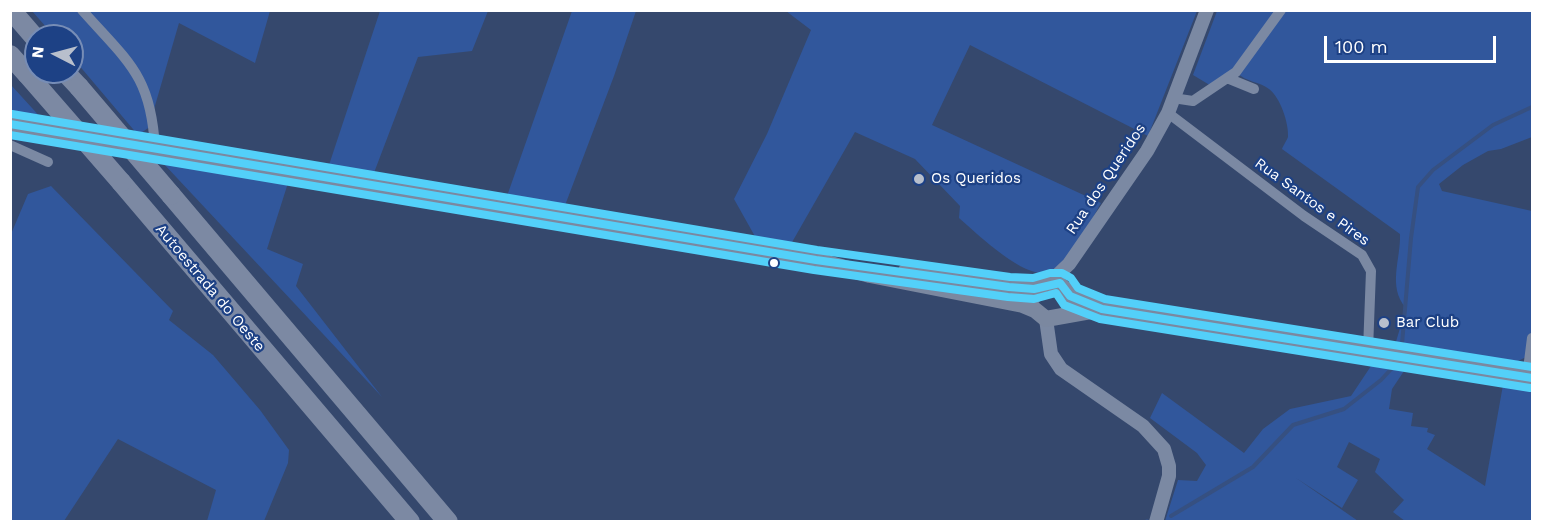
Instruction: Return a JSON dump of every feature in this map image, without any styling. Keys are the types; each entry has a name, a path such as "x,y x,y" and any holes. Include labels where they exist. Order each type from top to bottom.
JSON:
{"highway":[{"path":"11,10 24,25"},
{"name":"Autoestrada do Oeste","path":"10,55 410,522"},
{"name":"Autoestrada do Oeste","path":"76,84 448,522"}],"main road":[{"path":"10,124 816,260 871,265 1052,315 1102,309 1530,377"},
{"path":"949,285 1044,285 1068,292 1102,309"},
{"path":"1044,285 1033,298 1052,315"},
{"path":"1052,315 1071,302 1068,292"}],"street":[{"path":"82,10 138,74 148,94 155,148"},
{"name":"Rua dos Queridos","path":"1044,285 1069,264 1147,152 1168,113 1207,10"},
{"path":"1173,98 1193,101 1227,78 1243,63 1281,10"},
{"path":"1227,78 1254,88"},
{"name":"Rua Santos e Pires","path":"1168,113 1304,216 1362,255 1371,271 1368,350"},
{"path":"10,145 48,162"},
{"name":"Rua dos Queridos","path":"1068,292 1069,264"},
{"path":"1052,315 1049,346 1061,369 1143,426 1164,449 1169,466 1169,476 1156,522"},
{"path":"1530,377 1533,338"}],"shaded area":[{"path":"32,11 270,11 255,63 179,23 152,116 154,124 138,135 84,71 84,24 43,24"},
{"path":"380,11 488,11 472,51 418,57 372,178 327,171"},
{"path":"572,11 636,11 564,208 506,199"},
{"path":"786,11 1197,11 1148,136 970,45 932,125 1101,203 1079,242 1065,261 1047,272 1038,273 1026,269 1001,253 959,218 960,206 915,159 855,132 791,244 757,240 734,199 767,134 811,30"},
{"path":"1217,11 1532,11 1532,137 1501,149 1488,151 1463,165 1439,184 1442,191 1532,211 1532,354 1512,364 1395,345 1406,308 1400,300 1396,282 1400,234 1282,149 1288,137 1287,125 1280,104 1269,89 1236,72 1213,87 1193,75"},
{"path":"11,85 43,120 11,115"},
{"path":"163,163 288,183 267,249 303,264 296,286 382,397"},
{"path":"51,186 173,311 169,320 213,355 260,410 289,450 288,463 264,521 207,521 216,490 118,439 64,521 11,521 11,234 28,194"},
{"path":"1371,366 1404,371 1392,389 1389,409 1413,413 1411,426 1428,428 1427,432 1435,435 1427,449 1485,486 1503,385 1532,389 1532,521 1405,521 1393,512 1404,500 1375,472 1380,459 1349,442 1337,467 1358,480 1342,508 1296,478 1358,521 1165,521 1178,480 1197,481 1206,465 1197,453 1150,418 1162,393 1244,453 1263,429 1290,409 1351,396"}],"waterway":[{"path":"1402,344 1418,187 1433,170 1493,125 1532,107"},
{"path":"1171,516 1253,467 1293,425 1344,409 1381,380 1394,366"}],"transit line":[{"path":"12,114 817,250 1010,277 1033,278 1050,273 1062,273 1071,278 1078,288 1105,299 1532,367"},
{"path":"10,124 816,260 1009,287 1034,289 1060,283 1070,296 1102,309 1532,378"},
{"path":"10,135 814,270 1008,297 1034,299 1056,293 1064,305 1100,319 1530,388"}],"place":[{"name":"Os Queridos","path":"919,179"},
{"name":"Bar Club","path":"1384,323"}]}
